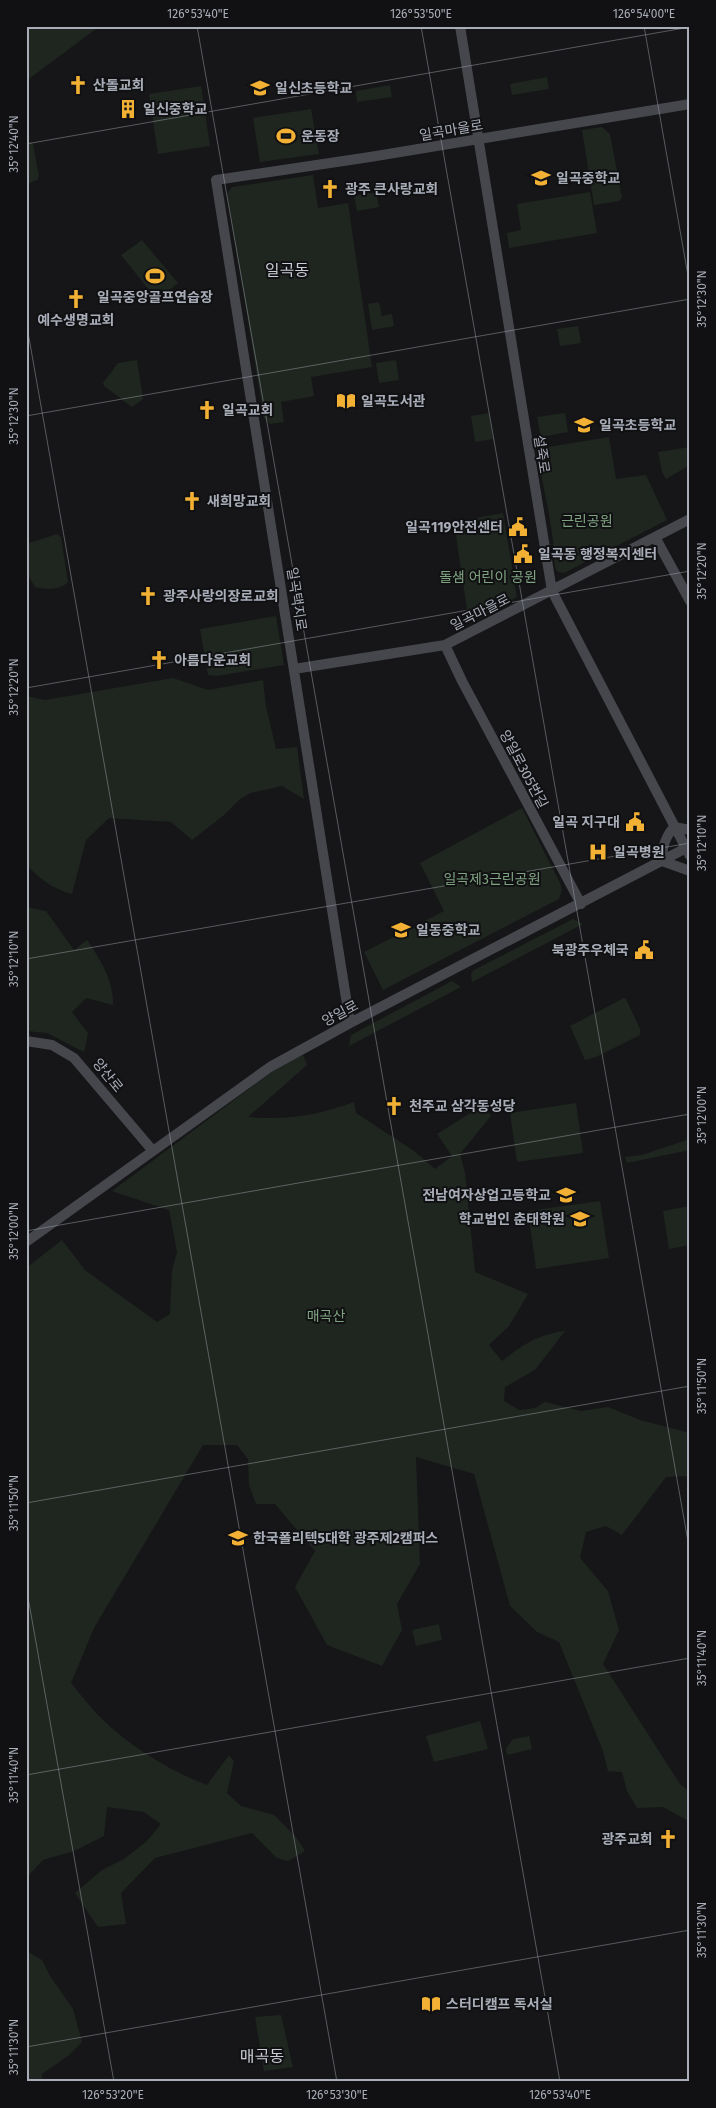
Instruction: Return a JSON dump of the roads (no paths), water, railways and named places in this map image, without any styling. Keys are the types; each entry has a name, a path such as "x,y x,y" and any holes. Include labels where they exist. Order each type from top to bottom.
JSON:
{"street":[{"name":"설죽로","path":"460,26 527,448 552,591 688,850"},
{"name":"일곡마을로","path":"216,180 690,104"},
{"name":"일곡택지로","path":"216,180 350,1023"},
{"name":"일곡마을로","path":"294,669 446,645 690,519"},
{"path":"655,537 690,601"},
{"name":"양일로305번길","path":"446,645 462,681 580,904"},
{"path":"690,830 674,826 666,836 662,849 662,861 690,871"},
{"name":"양일로","path":"26,1242 270,1067 350,1023 662,861 688,850"},
{"name":"양산로","path":"26,1041 52,1044 74,1058 153,1151"}],"place":[{"name":"산돌교회","path":"78,85"},
{"name":"일신초등학교","path":"260,88"},
{"name":"일신중학교","path":"128,109"},
{"name":"운동장","path":"286,136"},
{"name":"일곡중학교","path":"541,178"},
{"name":"광주 큰사랑교회","path":"330,189"},
{"name":"일곡중앙골프연습장","path":"155,276"},
{"name":"예수생명교회","path":"76,299"},
{"name":"일곡도서관","path":"346,401"},
{"name":"일곡교회","path":"207,410"},
{"name":"일곡초등학교","path":"584,425"},
{"name":"새희망교회","path":"192,501"},
{"name":"일곡119안전센터","path":"518,527"},
{"name":"일곡동 행정복지센터","path":"523,554"},
{"name":"광주사랑의장로교회","path":"148,596"},
{"name":"아름다운교회","path":"159,660"},
{"name":"일곡 지구대","path":"635,822"},
{"name":"일곡병원","path":"598,852"},
{"name":"일동중학교","path":"401,930"},
{"name":"북광주우체국","path":"644,950"},
{"name":"천주교 삼각동성당","path":"394,1106"},
{"name":"전남여자상업고등학교","path":"566,1195"},
{"name":"학교법인 춘태학원","path":"580,1219"},
{"name":"한국폴리텍5대학 광주제2캠퍼스","path":"238,1538"},
{"name":"광주교회","path":"668,1839"},
{"name":"스터디캠프 독서실","path":"431,2004"}],"district":[{"name":"일곡동","path":"287,270"},
{"name":"매곡동","path":"262,2056"}],"park label":[{"name":"근린공원","path":"587,521"},
{"name":"돌샘 어린이 공원","path":"488,577"},
{"name":"일곡제3근린공원","path":"492,879"},
{"name":"매곡산","path":"326,1316"}]}
